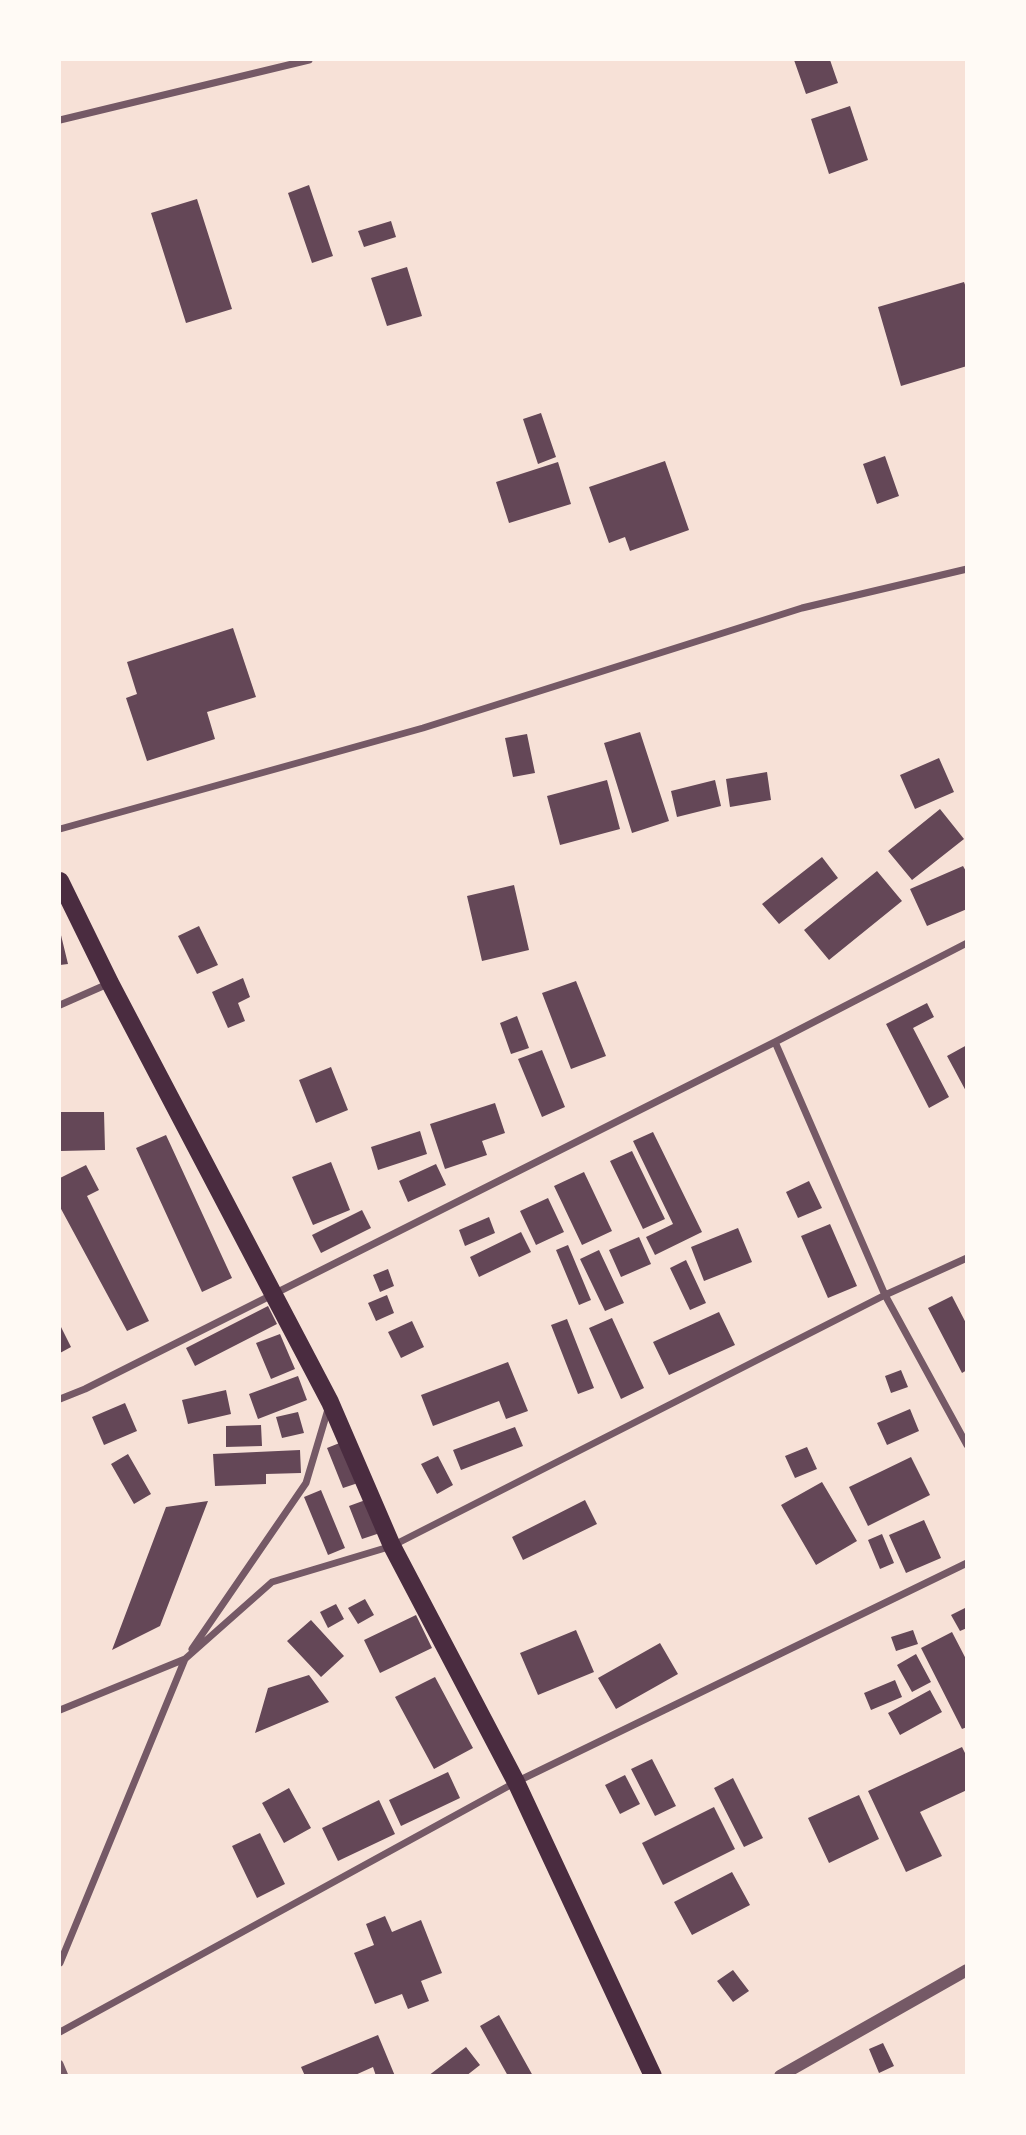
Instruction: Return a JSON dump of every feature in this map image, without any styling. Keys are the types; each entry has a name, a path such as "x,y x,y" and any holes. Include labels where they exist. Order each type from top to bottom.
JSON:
{"main road":[{"path":"60,881 110,983 330,1402 392,1546 516,1782 653,2076"}],"street":[{"path":"60,120 309,60"},
{"path":"60,829 423,728 802,608 967,569"},
{"path":"60,1399 85,1389 967,943"},
{"path":"60,1005 110,983"},
{"path":"775,1042 885,1295 967,1445"},
{"path":"60,1710 185,1659 272,1582 392,1546 885,1295 967,1258"},
{"path":"60,1963 185,1659 306,1483 330,1402"},
{"path":"60,2032 516,1782 967,1563"},
{"path":"779,2076 967,1970"},
{"path":"60,2064 65,2076"}],"building":[{"path":"794,60 830,60 838,83 806,94"},
{"path":"850,106 868,160 829,174 811,119"},
{"path":"309,185 333,256 312,263 288,193"},
{"path":"197,199 232,309 186,323 151,213"},
{"path":"391,221 396,237 364,247 358,231"},
{"path":"407,267 422,316 387,326 371,278"},
{"path":"964,282 967,290 967,366 901,386 878,307"},
{"path":"541,413 556,457 538,464 523,419"},
{"path":"885,456 899,496 877,504 863,464"},
{"path":"665,461 689,530 630,551 625,537 609,543 589,487"},
{"path":"558,462 571,504 509,523 496,482"},
{"path":"233,628 256,697 207,712 215,739 147,761 126,698 137,694 127,662"},
{"path":"640,732 669,821 632,833 604,743"},
{"path":"527,734 535,773 513,777 505,738"},
{"path":"939,758 954,792 915,809 900,775"},
{"path":"767,772 771,800 730,807 726,779"},
{"path":"607,780 620,829 560,845 547,796"},
{"path":"715,780 721,806 677,817 671,791"},
{"path":"940,809 964,839 912,880 888,851"},
{"path":"822,857 838,878 779,924 762,904"},
{"path":"963,866 967,873 967,909 927,926 910,889"},
{"path":"877,871 902,901 829,960 804,930"},
{"path":"514,885 529,950 482,961 467,896"},
{"path":"199,926 218,965 197,974 178,936"},
{"path":"60,931 68,964 60,965"},
{"path":"243,978 250,997 238,1003 245,1021 228,1028 212,992"},
{"path":"576,981 606,1056 571,1069 542,993"},
{"path":"927,1003 934,1017 913,1028 949,1097 929,1108 886,1024"},
{"path":"517,1016 529,1048 511,1054 500,1023"},
{"path":"967,1045 967,1093 947,1056"},
{"path":"542,1050 565,1107 542,1117 518,1059"},
{"path":"331,1067 348,1110 316,1123 299,1080"},
{"path":"495,1103 505,1133 482,1141 487,1155 445,1169 430,1124"},
{"path":"60,1112 104,1112 105,1150 60,1151"},
{"path":"420,1131 427,1154 378,1170 371,1147"},
{"path":"653,1132 702,1232 655,1255 646,1237 673,1224 633,1141"},
{"path":"166,1135 232,1278 202,1292 136,1148"},
{"path":"632,1151 665,1219 643,1229 610,1161"},
{"path":"331,1162 350,1210 313,1225 292,1177"},
{"path":"436,1164 446,1185 408,1202 399,1181"},
{"path":"86,1165 99,1190 87,1196 149,1321 127,1331 60,1207 60,1178"},
{"path":"584,1172 612,1231 582,1245 554,1186"},
{"path":"809,1181 822,1208 798,1218 786,1192"},
{"path":"548,1198 564,1232 536,1245 520,1211"},
{"path":"362,1210 371,1228 321,1253 312,1235"},
{"path":"489,1217 495,1233 465,1246 459,1230"},
{"path":"830,1224 857,1286 828,1298 801,1236"},
{"path":"738,1228 752,1262 704,1281 691,1247"},
{"path":"521,1232 531,1252 479,1277 470,1257"},
{"path":"639,1237 651,1264 621,1277 609,1250"},
{"path":"568,1245 591,1300 579,1305 556,1250"},
{"path":"599,1250 624,1303 605,1311 580,1259"},
{"path":"686,1260 706,1303 690,1310 670,1268"},
{"path":"388,1269 394,1286 380,1292 373,1275"},
{"path":"387,1295 394,1313 376,1321 368,1303"},
{"path":"952,1296 967,1325 967,1370 962,1373 928,1308"},
{"path":"268,1306 277,1324 195,1366 186,1348"},
{"path":"719,1312 735,1345 669,1375 653,1342"},
{"path":"612,1318 644,1388 621,1399 589,1328"},
{"path":"567,1319 594,1388 578,1394 551,1325"},
{"path":"412,1321 424,1347 401,1358 388,1332"},
{"path":"60,1325 71,1347 60,1353"},
{"path":"280,1334 295,1369 271,1379 256,1343"},
{"path":"508,1362 528,1411 506,1419 499,1401 433,1426 421,1395"},
{"path":"901,1370 908,1387 891,1393 885,1376"},
{"path":"298,1376 307,1400 258,1419 249,1394"},
{"path":"226,1390 231,1414 188,1424 182,1400"},
{"path":"125,1403 137,1431 104,1445 92,1417"},
{"path":"910,1409 919,1431 887,1445 877,1423"},
{"path":"298,1412 304,1433 282,1438 276,1417"},
{"path":"261,1425 262,1446 226,1447 226,1426"},
{"path":"515,1427 523,1446 461,1470 453,1450"},
{"path":"342,1442 358,1483 343,1488 327,1448"},
{"path":"807,1447 817,1469 795,1478 785,1456"},
{"path":"300,1450 301,1473 266,1474 266,1484 215,1486 213,1454"},
{"path":"128,1454 151,1494 134,1504 111,1464"},
{"path":"438,1456 453,1485 437,1494 421,1464"},
{"path":"911,1457 930,1495 868,1526 849,1487"},
{"path":"822,1482 857,1541 816,1565 781,1505"},
{"path":"321,1490 345,1548 328,1555 304,1497"},
{"path":"371,1498 383,1532 362,1539 349,1506"},
{"path":"585,1500 597,1524 523,1560 512,1537"},
{"path":"208,1501 160,1626 112,1650 166,1507"},
{"path":"924,1520 941,1558 906,1573 889,1535"},
{"path":"882,1534 894,1563 880,1569 868,1540"},
{"path":"365,1599 374,1615 358,1624 348,1608"},
{"path":"336,1604 344,1619 328,1628 320,1612"},
{"path":"967,1607 967,1628 960,1631 951,1615"},
{"path":"416,1615 432,1648 380,1673 364,1640"},
{"path":"311,1620 344,1656 321,1677 287,1641"},
{"path":"576,1630 594,1672 538,1695 520,1653"},
{"path":"913,1630 918,1644 896,1651 891,1637"},
{"path":"952,1632 967,1661 967,1727 962,1729 921,1648"},
{"path":"660,1643 678,1674 616,1709 598,1678"},
{"path":"916,1654 931,1682 912,1692 897,1665"},
{"path":"309,1675 329,1702 255,1733 268,1688"},
{"path":"435,1677 473,1748 434,1769 395,1697"},
{"path":"895,1680 902,1697 871,1710 864,1693"},
{"path":"930,1690 942,1712 900,1735 888,1713"},
{"path":"962,1747 967,1757 967,1790 920,1812 942,1856 906,1872 868,1791"},
{"path":"652,1759 676,1806 655,1816 631,1769"},
{"path":"448,1772 460,1798 401,1826 389,1800"},
{"path":"625,1775 640,1804 620,1814 605,1785"},
{"path":"733,1778 763,1838 744,1847 714,1788"},
{"path":"289,1788 311,1828 284,1843 262,1803"},
{"path":"859,1795 879,1839 829,1863 808,1818"},
{"path":"379,1800 395,1834 338,1861 322,1828"},
{"path":"714,1807 735,1849 663,1885 642,1843"},
{"path":"260,1833 285,1884 257,1898 232,1846"},
{"path":"732,1872 750,1905 692,1935 674,1902"},
{"path":"385,1916 392,1932 421,1920 442,1973 421,1981 429,2001 408,2009 402,1994 375,2004 354,1953 374,1945 366,1924"},
{"path":"733,1970 749,1991 733,2002 717,1981"},
{"path":"499,2015 533,2076 508,2076 480,2026"},
{"path":"378,2035 395,2076 376,2076 373,2067 353,2076 305,2076 301,2067"},
{"path":"883,2043 894,2066 879,2073 869,2049"},
{"path":"466,2047 480,2065 466,2076 428,2076"}]}
